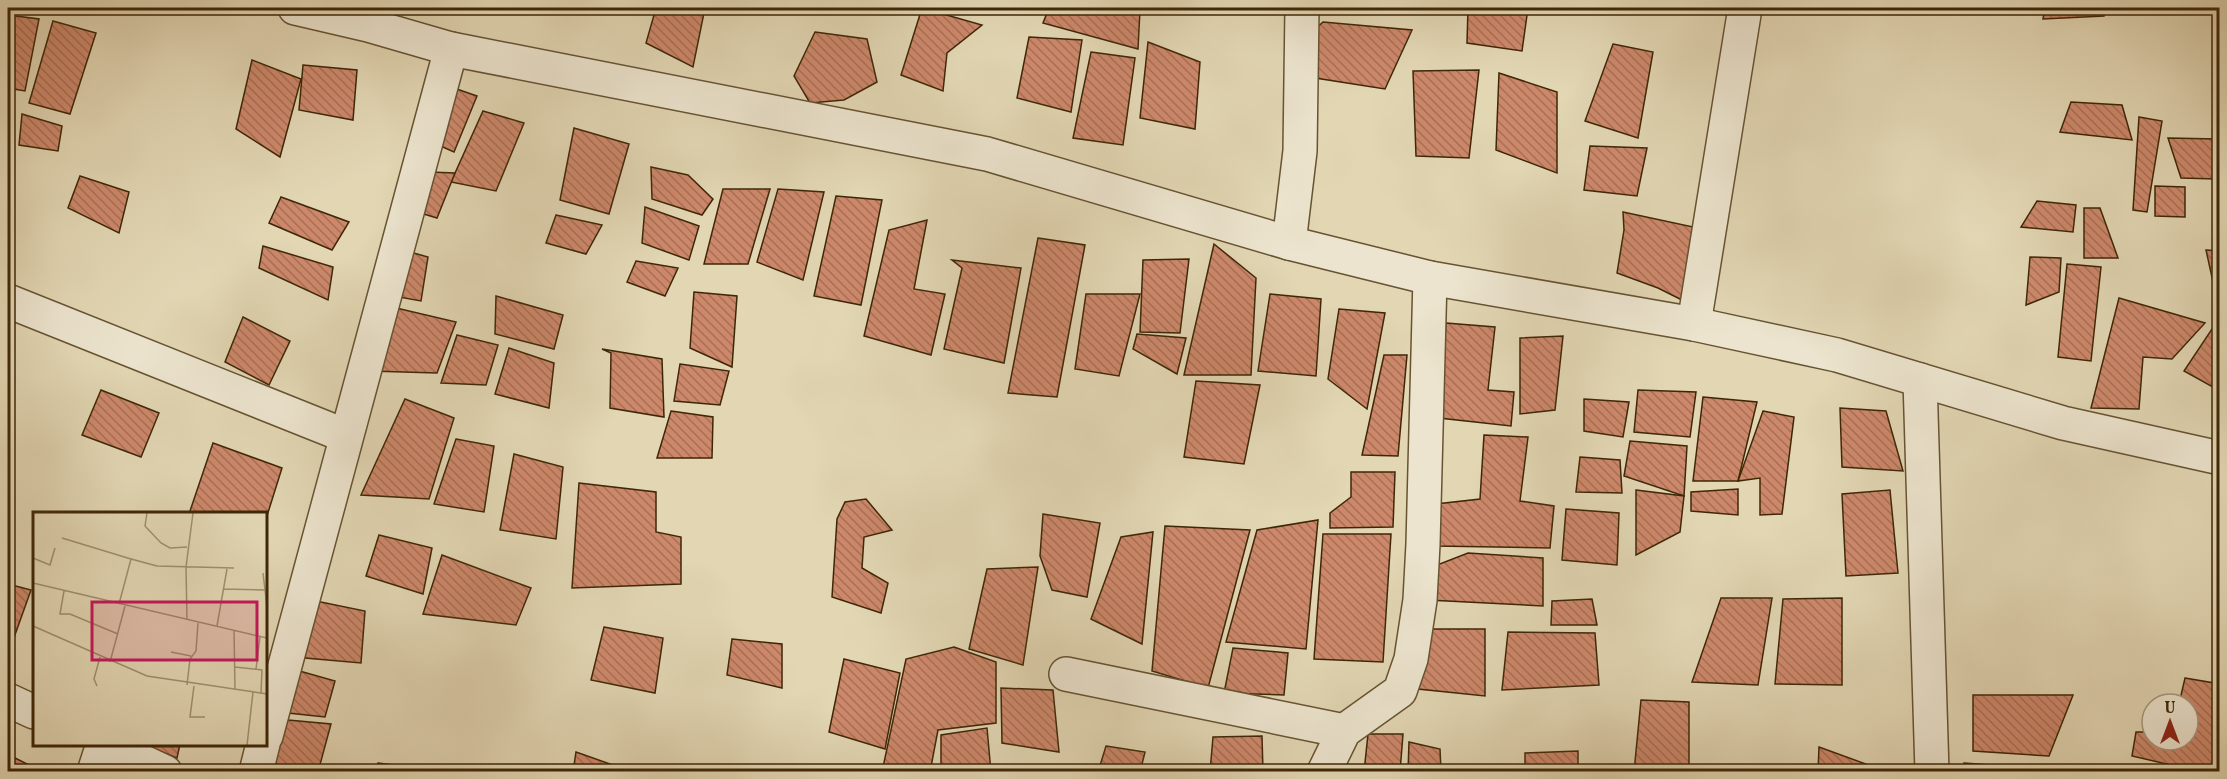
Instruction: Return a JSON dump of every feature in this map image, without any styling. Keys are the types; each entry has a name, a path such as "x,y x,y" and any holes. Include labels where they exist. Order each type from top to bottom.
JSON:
{"street":[{"path":"295,8 370,16 451,49 987,154 1289,243 1430,278 1694,324 1837,355 2063,423 2220,458"},
{"path":"1289,243 1300,151 1302,8"},
{"path":"1694,324 1745,8"},
{"path":"267,732 451,49"},
{"path":"1324,771 1344,731 1400,691 1411,659 1420,600 1423,544 1430,278"},
{"path":"8,301 346,436"},
{"path":"1920,380 1932,771"},
{"path":"1066,674 1344,731"},
{"path":"8,700 33,712"},
{"path":"94,771 103,746"},
{"path":"109,746 165,771"},
{"path":"256,771 262,746"}],"building":[{"path":"656,8 705,8 693,67 646,43"},
{"path":"922,8 982,25 947,53 943,91 901,75"},
{"path":"1049,8 1140,10 1138,49 1043,23"},
{"path":"1353,8 1394,8 1393,14"},
{"path":"1468,8 1528,8 1522,51 1467,43"},
{"path":"2045,8 2104,8 2104,16 2043,19"},
{"path":"8,15 39,19 25,91 8,88"},
{"path":"53,21 96,33 70,114 29,103"},
{"path":"1323,22 1412,30 1385,89 1309,77 1301,42"},
{"path":"815,32 867,39 877,82 844,100 810,103 794,76"},
{"path":"1029,37 1082,40 1071,112 1017,98"},
{"path":"1148,42 1200,62 1195,129 1140,118"},
{"path":"1613,44 1653,52 1638,138 1585,121"},
{"path":"1091,52 1135,58 1123,145 1073,138"},
{"path":"252,60 301,79 280,157 236,129"},
{"path":"303,65 357,70 353,120 299,110"},
{"path":"1479,70 1469,158 1416,156 1413,71"},
{"path":"1499,73 1557,92 1557,173 1496,150"},
{"path":"448,86 477,96 454,152 436,144"},
{"path":"2071,102 2122,105 2132,140 2060,132"},
{"path":"483,111 524,123 496,191 451,182"},
{"path":"22,114 62,126 58,151 19,145"},
{"path":"2139,117 2162,121 2147,212 2133,210"},
{"path":"574,128 629,144 609,214 560,200"},
{"path":"2168,138 2217,139 2216,179 2181,178"},
{"path":"1590,146 1647,148 1637,196 1584,190"},
{"path":"651,167 688,175 713,199 702,215 652,199"},
{"path":"429,172 455,173 437,218 417,212"},
{"path":"80,176 129,192 119,233 68,208"},
{"path":"2155,186 2185,187 2185,217 2155,216"},
{"path":"723,189 770,189 748,264 704,264"},
{"path":"778,189 824,192 803,280 757,262"},
{"path":"836,196 882,200 861,305 814,296"},
{"path":"281,197 349,222 332,250 269,223"},
{"path":"2037,201 2076,205 2073,232 2021,227"},
{"path":"645,207 699,226 689,260 642,243"},
{"path":"2084,208 2100,208 2118,258 2084,258"},
{"path":"1623,212 1698,228 1692,305 1658,288 1617,273 1624,230"},
{"path":"556,215 602,225 586,254 546,243"},
{"path":"927,220 914,289 945,294 931,355 864,336 889,230"},
{"path":"1038,238 1085,245 1057,397 1008,393"},
{"path":"1214,244 1256,278 1251,375 1184,375"},
{"path":"263,246 333,267 328,300 259,268"},
{"path":"2206,250 2220,251 2220,285 2213,282"},
{"path":"410,252 428,257 421,301 393,296"},
{"path":"2030,257 2061,258 2059,292 2026,305"},
{"path":"1189,259 1180,333 1140,332 1143,260"},
{"path":"952,260 1021,268 1004,363 944,349 962,268"},
{"path":"636,261 678,268 665,296 627,282"},
{"path":"2067,264 2101,267 2091,361 2058,357"},
{"path":"694,292 737,296 732,367 690,348"},
{"path":"1086,294 1140,294 1119,376 1075,369"},
{"path":"1270,294 1321,299 1316,376 1258,371"},
{"path":"496,296 563,315 554,349 495,334"},
{"path":"2119,298 2205,323 2172,359 2143,357 2139,409 2091,408"},
{"path":"392,307 456,322 437,373 370,371"},
{"path":"1339,309 1385,313 1367,409 1328,379"},
{"path":"243,317 290,341 269,385 225,362"},
{"path":"2220,317 2220,391 2184,371"},
{"path":"1446,323 1495,327 1488,390 1514,392 1511,426 1439,418"},
{"path":"1137,334 1186,338 1177,374 1133,349"},
{"path":"457,335 498,345 486,385 441,383"},
{"path":"1563,336 1555,410 1520,414 1520,338"},
{"path":"509,348 554,363 549,408 495,394"},
{"path":"602,349 662,359 664,417 610,408 611,353"},
{"path":"1384,355 1407,355 1398,456 1362,455"},
{"path":"680,364 729,371 720,405 674,401"},
{"path":"1196,381 1260,385 1244,464 1184,457"},
{"path":"101,390 159,413 141,457 82,435"},
{"path":"1638,390 1696,392 1690,437 1634,432"},
{"path":"1703,397 1757,402 1738,481 1693,481"},
{"path":"405,399 454,418 429,499 361,495"},
{"path":"1584,399 1629,402 1623,437 1584,431"},
{"path":"1840,408 1886,411 1903,471 1842,467"},
{"path":"671,411 713,417 712,458 657,458"},
{"path":"1763,411 1794,417 1782,514 1760,515 1760,478 1738,481"},
{"path":"1484,435 1528,437 1520,501 1554,506 1550,548 1436,546 1436,504 1480,499"},
{"path":"456,439 494,446 484,512 434,504"},
{"path":"1630,441 1687,446 1684,496 1624,476"},
{"path":"213,443 282,468 267,516 267,512 190,512"},
{"path":"514,454 563,467 556,539 500,530"},
{"path":"1580,457 1620,460 1622,493 1576,492"},
{"path":"1351,472 1395,472 1393,527 1330,528 1330,513 1351,497"},
{"path":"579,483 656,492 656,532 681,537 681,584 572,588"},
{"path":"1738,489 1738,515 1691,511 1691,492"},
{"path":"1636,490 1684,496 1680,532 1636,555"},
{"path":"1890,490 1898,573 1846,576 1842,494"},
{"path":"866,499 892,530 864,537 862,568 888,583 881,613 832,597 837,519 845,502"},
{"path":"1566,509 1619,513 1617,565 1562,560"},
{"path":"1043,514 1100,523 1087,597 1052,590 1040,556"},
{"path":"1318,520 1306,649 1226,642 1257,530"},
{"path":"1165,526 1250,530 1208,688 1152,671"},
{"path":"1153,532 1142,644 1091,619 1121,537"},
{"path":"1323,534 1391,534 1383,662 1314,659"},
{"path":"379,535 432,548 423,594 366,576"},
{"path":"1468,553 1543,558 1543,606 1428,600 1437,565"},
{"path":"442,555 531,588 516,625 423,614"},
{"path":"1038,567 1023,665 969,649 987,569"},
{"path":"8,584 31,590 11,646 8,646"},
{"path":"1721,598 1772,598 1758,685 1692,682"},
{"path":"1842,598 1842,685 1775,684 1783,599"},
{"path":"1592,599 1597,625 1551,625 1552,601"},
{"path":"311,600 365,611 361,663 294,657"},
{"path":"604,627 663,638 655,693 591,680"},
{"path":"1431,629 1485,629 1485,696 1418,689"},
{"path":"1508,632 1595,633 1599,685 1502,690"},
{"path":"732,639 782,644 782,688 727,675"},
{"path":"954,647 996,662 996,723 938,730 930,772 882,772 906,659"},
{"path":"1233,648 1288,653 1284,695 1224,693"},
{"path":"844,659 900,673 885,749 829,732"},
{"path":"296,670 335,681 325,717 279,712"},
{"path":"2185,678 2220,684 2220,754 2216,772 2201,772 2132,756 2136,732 2140,732 2140,752 2200,752 2200,692 2182,692"},
{"path":"1001,688 1053,690 1059,752 1002,743"},
{"path":"1973,695 2073,695 2049,756 1973,751"},
{"path":"1641,700 1689,702 1689,772 1634,772"},
{"path":"277,719 331,724 318,772 263,772"},
{"path":"987,728 991,772 941,772 941,735"},
{"path":"1368,734 1403,734 1400,772 1364,772"},
{"path":"1262,736 1263,772 1210,772 1213,737"},
{"path":"1409,742 1440,749 1441,772 1408,772"},
{"path":"147,746 180,746 177,758"},
{"path":"1106,746 1145,752 1140,772 1098,772"},
{"path":"1819,747 1885,771 1885,772 1818,772"},
{"path":"1578,751 1578,772 1525,772 1525,753"},
{"path":"576,752 627,770 627,772 573,772"},
{"path":"15,758 43,772 10,772"},
{"path":"378,763 425,769 424,772 374,772"},
{"path":"1964,763 2044,769 2044,772 1964,772"},
{"path":"1457,765 1520,770 1520,772 1456,772"}]}
